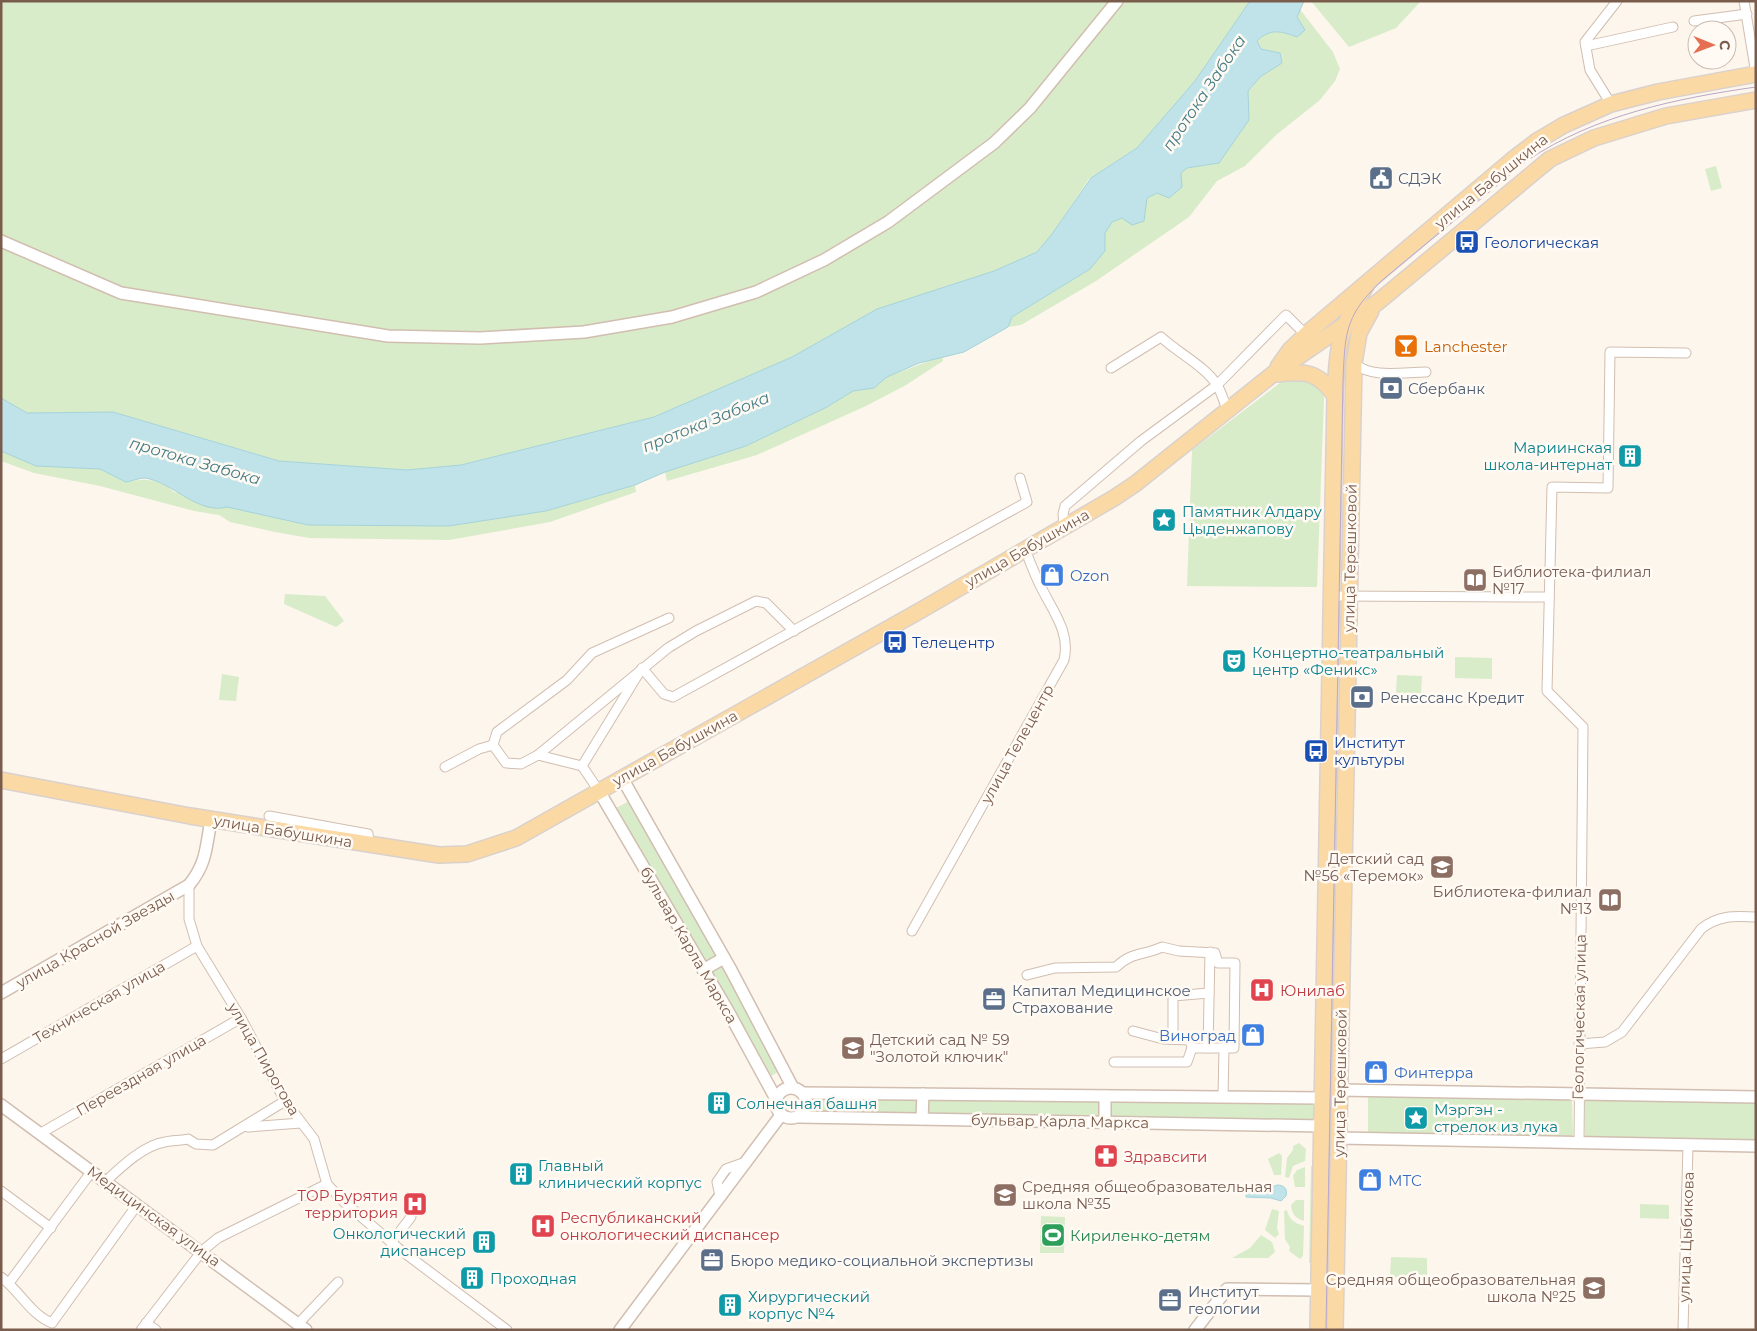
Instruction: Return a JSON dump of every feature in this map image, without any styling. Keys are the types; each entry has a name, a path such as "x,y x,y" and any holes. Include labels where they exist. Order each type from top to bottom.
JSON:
{"main road":[{"name":"улица Бабушкина","path":"1273,374 1290,350 1306,335 1537,141 1585,114 1611,104 1658,92 1756,74"},
{"name":"улица Бабушкина","path":"1,780 211,820 439,854 467,854 516,838 1025,550 1135,484 1273,374 1320,344 1378,302 1550,159 1594,138 1666,116 1756,100"},
{"path":"1342,328 1366,286"},
{"name":"улица Терешковой","path":"1335,1330 1354,365 1361,328 1378,302"},
{"name":"улица Терешковой","path":"1318,1330 1335,396 1337,354 1342,328"},
{"path":"1306,335 1354,365"},
{"path":"1273,374 1294,372 1312,374 1322,379 1335,396"},
{"path":"1319,1290 1336,1290"}],"street":[{"path":"1,241 121,293 388,336 480,338 584,332 672,317 756,292 824,260 888,222 1000,137 1030,108 1117,1"},
{"path":"1611,104 1590,70 1585,42 1617,1"},
{"path":"1744,1 1756,74"},
{"path":"1702,20 1747,14"},
{"path":"1586,46 1673,27"},
{"path":"1064,527 1063,514 1065,506 1141,441 1217,384 1286,315 1306,335"},
{"path":"1111,368 1161,337 1180,354 1192,359 1217,384 1228,411"},
{"name":"Геологическая улица","path":"1579,1143 1583,727 1548,692 1552,487 1608,488 1610,352 1686,353"},
{"path":"1354,365 1362,370 1373,372 1426,372"},
{"path":"642,668 664,694 672,697 1027,502 1020,478"},
{"name":"улица Телецентр","path":"912,932 1064,660 1068,647 1061,622 1038,582 1025,550"},
{"path":"1332,596 1549,597"},
{"path":"493,745 506,763 513,765 538,755 668,648 696,631 756,601 766,603 794,631"},
{"path":"493,745 497,732 567,680 592,653 669,618"},
{"path":"582,766 642,668"},
{"path":"445,767 479,749 493,745"},
{"path":"538,755 582,766 599,791"},
{"name":"бульвар Карла Маркса","path":"622,778 798,1091 1322,1098"},
{"name":"бульвар Карла Маркса","path":"599,791 776,1099"},
{"path":"269,816 368,834 369,845"},
{"path":"189,884 201,870 206,853 211,820"},
{"name":"улица Пирогова","path":"189,884 189,919 197,946 241,1018 285,1101 314,1139 327,1184 344,1202 391,1243 507,1330"},
{"name":"улица Красной Звезды","path":"1,993 189,884"},
{"path":"1579,1044 1605,1042 1622,1032 1701,929 1711,920 1725,916 1756,917"},
{"name":"Техническая улица","path":"1,1059 197,946"},
{"path":"1027,975 1055,968 1116,966 1128,956 1149,953 1162,947 1179,952 1215,952 1209,993 1208,1048"},
{"path":"703,970 724,958"},
{"path":"1192,1048 1234,1048 1235,963 1214,963"},
{"path":"1173,1040 1173,996 1209,993"},
{"name":"Переездная улица","path":"41,1133 241,1018"},
{"path":"1114,1062 1188,1062 1192,1048 1190,1040 1164,1039 1133,1031"},
{"path":"1223,1097 1224,1048"},
{"path":"784,1090 798,1091 806,1107 798,1117 789,1119 781,1115 777,1108 776,1099 784,1090"},
{"path":"1340,1090 1756,1097"},
{"path":"922,1119 923,1094"},
{"path":"1105,1122 1106,1096"},
{"path":"106,1181 129,1159 164,1142 188,1139 196,1144 213,1145 246,1127 285,1101"},
{"name":"Медицинская улица","path":"1,1105 202,1251 302,1327"},
{"path":"620,1330 743,1163 781,1115"},
{"name":"бульвар Карла Маркса","path":"798,1117 1322,1126"},
{"path":"246,1127 302,1124"},
{"path":"1339,1138 1756,1146"},
{"name":"улица Цыбикова","path":"1683,1330 1688,1145"},
{"path":"10,1283 92,1171"},
{"path":"156,1330 143,1326 202,1251 218,1238 327,1184"},
{"path":"1,1191 51,1228"},
{"path":"1,1277 10,1283 39,1318 52,1323 137,1205"},
{"path":"391,1243 411,1217"},
{"path":"302,1327 338,1282"},
{"path":"1195,1330 1227,1289 1319,1290"}],"green space":[{"path":"1,1 1250,1 1195,81 1137,148 1089,179 1052,234 1037,252 994,271 877,309 792,357 654,417 461,465 407,470 279,461 113,412 27,413 1,398"},
{"path":"1311,1 1421,1 1396,28 1349,47"},
{"path":"1299,8 1333,52 1340,69 1335,81 1320,100 1276,135 1245,166 1217,181 1189,217 1096,281 1021,325 1008,327 1012,317 1090,269 1105,251 1105,233 1112,221 1122,218 1187,168 1219,163 1249,120 1248,92 1260,77 1282,63 1280,53 1261,49 1257,41 1271,32 1286,33 1297,37"},
{"path":"1716,166 1722,188 1711,191 1705,169"},
{"path":"942,356 943,361 906,385 866,406 757,455 667,481 665,472 746,446 827,407 853,391 874,388 887,377"},
{"path":"1292,377 1303,377 1322,387 1324,399 1317,587 1187,586 1192,450 1281,382"},
{"path":"1,451 36,466 100,469 126,482 152,480 169,487 174,492 308,525 449,526 546,511 635,485 636,492 550,522 449,540 309,538 230,522 219,515 194,511 100,486 34,473 1,461"},
{"path":"285,594 325,596 344,621 336,627 284,604"},
{"path":"1455,657 1492,658 1492,679 1455,678"},
{"path":"222,674 239,677 236,701 219,700"},
{"path":"1397,675 1422,676 1421,693 1396,693"},
{"path":"631,800 718,955 706,963 703,961 616,808"},
{"path":"722,964 781,1070 768,1078 710,970"},
{"path":"1368,1095 1572,1099 1573,1134 1570,1138 1368,1136"},
{"path":"821,1097 917,1099 917,1113 821,1114"},
{"path":"926,1100 1101,1101 1101,1115 928,1114"},
{"path":"1584,1100 1756,1101 1756,1140 1585,1137"},
{"path":"1111,1101 1316,1104 1316,1120 1111,1117"},
{"path":"1299,1143 1306,1149 1305,1161 1293,1166 1289,1178 1285,1177 1287,1158 1293,1150 1293,1146"},
{"path":"1279,1153 1282,1156 1281,1175 1274,1175 1268,1159"},
{"path":"1311,1166 1317,1166 1312,1263 1309,1263"},
{"path":"1305,1167 1305,1187 1295,1187 1293,1176 1297,1170"},
{"path":"1296,1200 1304,1200 1304,1221 1296,1217 1292,1211 1291,1205"},
{"path":"1640,1204 1669,1205 1669,1219 1640,1218"},
{"path":"1272,1209 1279,1211 1277,1228 1279,1234 1275,1238 1265,1230"},
{"path":"1287,1210 1293,1221 1304,1226 1303,1256 1300,1259 1289,1251 1290,1247 1285,1239 1284,1211"},
{"name":"Кириленко-детям","path":"1041,1216 1065,1217 1064,1253 1040,1253"},
{"path":"1261,1235 1272,1242 1275,1252 1268,1258 1232,1258 1250,1248"},
{"path":"1391,1257 1427,1258 1427,1277 1390,1277"}],"water":[{"name":"протока Забока","path":"1250,1 1304,1 1297,17 1305,30 1297,37 1281,32 1271,32 1257,41 1261,49 1280,53 1282,63 1260,77 1248,91 1249,120 1219,163 1187,168 1181,173 1182,187 1169,198 1157,193 1147,198 1144,221 1132,225 1122,218 1112,222 1105,233 1105,251 1090,269 1012,317 1008,327 964,352 919,363 887,377 874,388 853,391 827,407 746,446 665,472 635,485 546,511 449,526 308,525 227,507 216,508 206,506 166,485 145,478 126,482 100,469 36,466 1,451 1,398 27,413 113,412 279,461 407,470 461,465 654,417 792,357 877,309 994,271 1037,252 1052,234 1091,178 1137,148 1195,81"},
{"path":"1277,1185 1286,1189 1286,1196 1281,1201 1271,1198 1246,1197 1247,1186 1272,1187"}],"tram line":[{"path":"1326,1330 1343,381 1345,348 1350,323 1363,301 1386,277 1528,160 1554,144 1581,131 1638,111 1667,103 1756,87"}],"place":[{"name":"СДЭК","path":"1381,178"},
{"name":"Геологическая","path":"1467,242"},
{"name":"Lanchester","path":"1406,346"},
{"name":"Сбербанк","path":"1391,388"},
{"name":"Мариинская школа-интернат","path":"1630,456"},
{"name":"Памятник Алдару Цыденжапову","path":"1164,520"},
{"name":"Ozon","path":"1052,575"},
{"name":"Библиотека-филиал №17","path":"1475,580"},
{"name":"Телецентр","path":"895,642"},
{"name":"Концертно-театральный центр «Феникс»","path":"1234,661"},
{"name":"Ренессанс Кредит","path":"1362,697"},
{"name":"Институт культуры","path":"1316,751"},
{"name":"Детский сад №56 «Теремок»","path":"1442,867"},
{"name":"Библиотека-филиал №13","path":"1610,900"},
{"name":"Юнилаб","path":"1262,990"},
{"name":"Капитал Медицинское Страхование","path":"994,999"},
{"name":"Виноград","path":"1253,1035"},
{"name":"Детский сад № 59 \"Золотой ключик\"","path":"853,1048"},
{"name":"Финтерра","path":"1376,1072"},
{"name":"Солнечная башня","path":"719,1103"},
{"name":"Мэргэн - стрелок из лука","path":"1416,1118"},
{"name":"Здравсити","path":"1106,1156"},
{"name":"Главный клинический корпус","path":"521,1174"},
{"name":"МТС","path":"1370,1180"},
{"name":"Средняя общеобразовательная школа №35","path":"1005,1195"},
{"name":"ТОР Бурятия территория","path":"415,1204"},
{"name":"Республиканский онкологический диспансер","path":"543,1226"},
{"name":"Кириленко-детям","path":"1053,1235"},
{"name":"Онкологический диспансер","path":"484,1242"},
{"name":"Бюро медико-социальной экспертизы","path":"712,1260"},
{"name":"Проходная","path":"472,1278"},
{"name":"Средняя общеобразовательная школа №25","path":"1594,1288"},
{"name":"Институт геологии","path":"1170,1300"},
{"name":"Хирургический корпус №4","path":"730,1305"}]}
